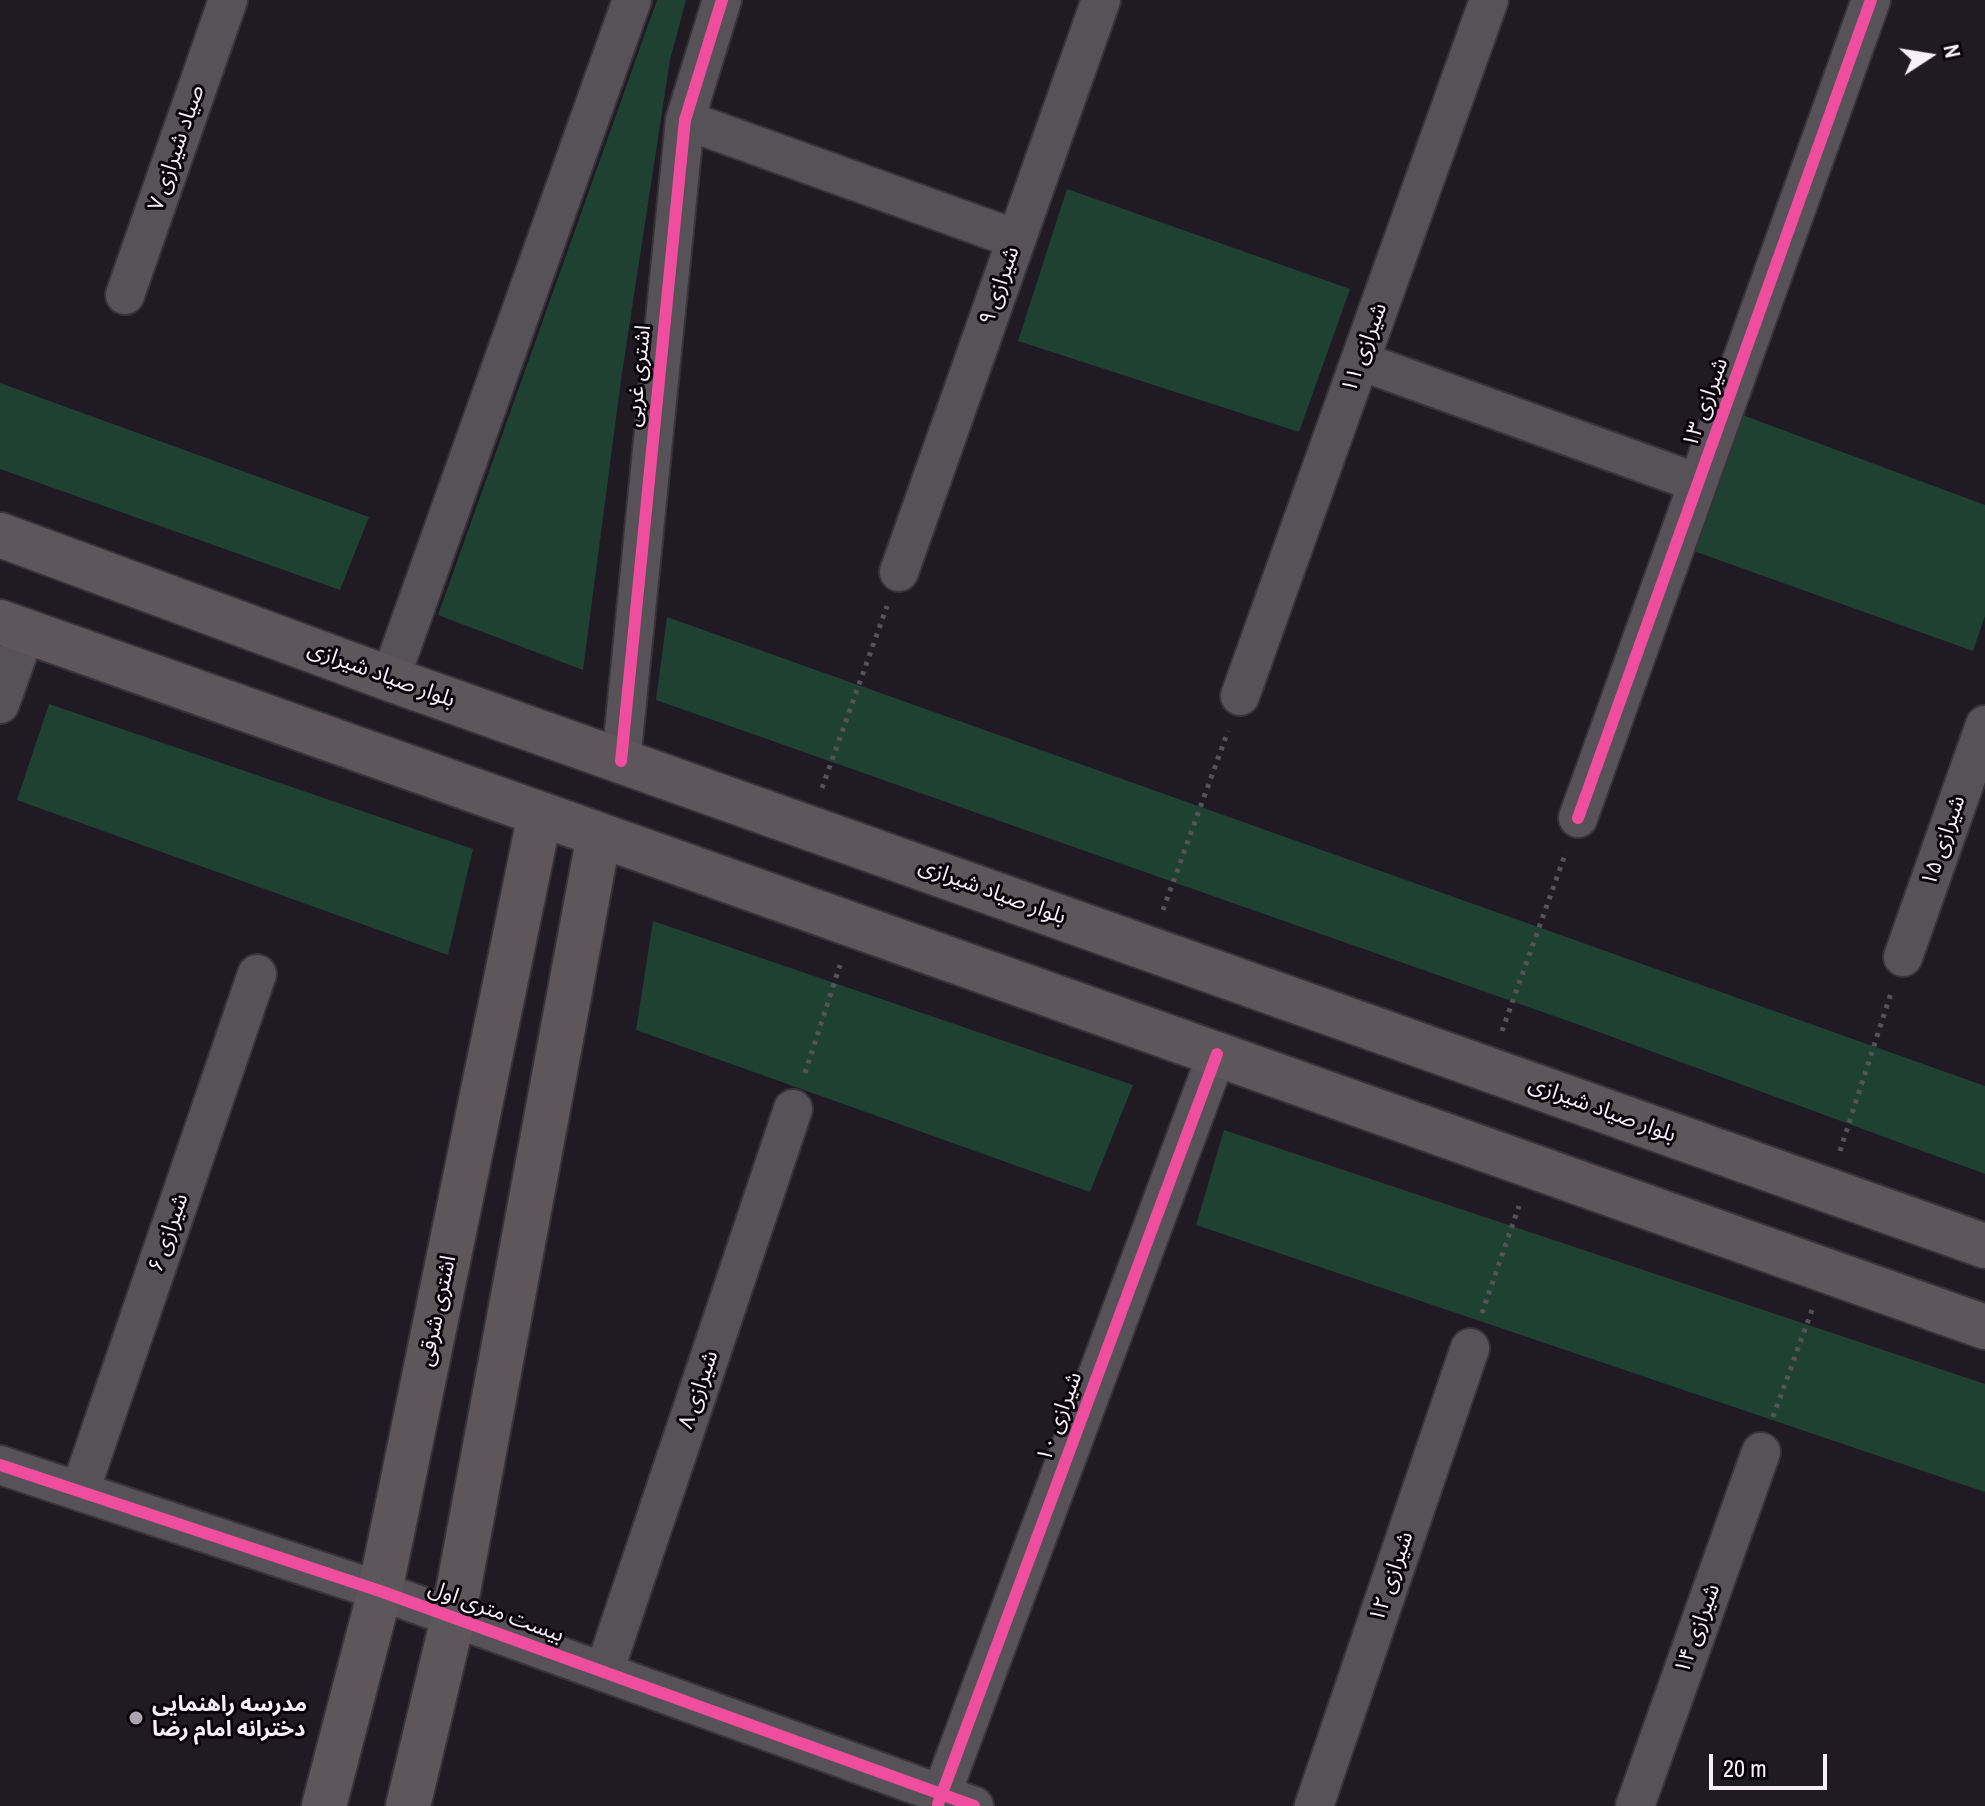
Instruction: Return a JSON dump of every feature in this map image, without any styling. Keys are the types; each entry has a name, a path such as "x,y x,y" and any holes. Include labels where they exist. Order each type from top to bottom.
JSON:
{"main road":[{"name":"بلوار صیاد شیرازی","path":"0,535 390,679 1985,1246"},
{"path":"13,626 1985,1327"},
{"name":"اشتری شرقی","path":"324,1806 380,1591 540,814"},
{"path":"408,1806 453,1618 599,835"}],"street":[{"name":"صیاد شیرازی ۷","path":"125,295 228,0"},
{"path":"390,679 632,0"},
{"name":"اشتری غربی","path":"621,761 685,120 722,0"},
{"name":"شیرازی ۹","path":"899,572 1101,0"},
{"name":"شیرازی ۱۱","path":"1240,696 1489,0"},
{"name":"شیرازی ۱۳","path":"1578,818 1871,0"},
{"path":"685,120 1016,239"},
{"path":"1360,361 1698,483"},
{"path":"0,704 13,626"},
{"name":"شیرازی ۱۵","path":"1903,957 1985,725"},
{"name":"شیرازی ۶","path":"80,1491 257,974"},
{"name":"شیرازی ۱۰","path":"951,1802 1217,1054"},
{"name":"شیرازی ۸","path":"604,1672 793,1109"},
{"name":"شیرازی ۱۲","path":"1314,1806 1470,1348"},
{"name":"شیرازی ۱۴","path":"1635,1806 1761,1452"},
{"name":"بیست متری اول","path":"0,1465 380,1591 951,1802"}],"path":[{"path":"808,827 899,572"},
{"path":"1150,948 1240,696"},
{"path":"1489,1069 1578,818"},
{"path":"793,1109 853,925"},
{"path":"1827,1190 1903,957"},
{"path":"1470,1348 1533,1167"},
{"path":"1761,1452 1825,1271"}],"green space":[{"path":"657,0 686,0 670,60 621,380 583,670 438,615"},
{"path":"1067,189 1350,289 1299,432 1018,341"},
{"path":"0,383 369,517 340,590 0,469"},
{"path":"1737,413 1985,505 1985,616 1973,651 1691,550"},
{"path":"667,617 1985,1086 1985,1174 1588,1028 656,700"},
{"path":"49,704 473,849 448,955 17,800"},
{"path":"653,921 1133,1085 1090,1192 636,1030"},
{"path":"1224,1130 1985,1384 1985,1492 1196,1225"}],"cycle path":[{"path":"621,761 685,120 722,0"},
{"path":"1578,818 1871,0"},
{"path":"938,1804 1217,1054"},
{"path":"0,1465 380,1591 974,1806"}],"place":[{"name":"مدرسه راهنمایی دخترانه امام رضا","path":"136,1718"}]}
